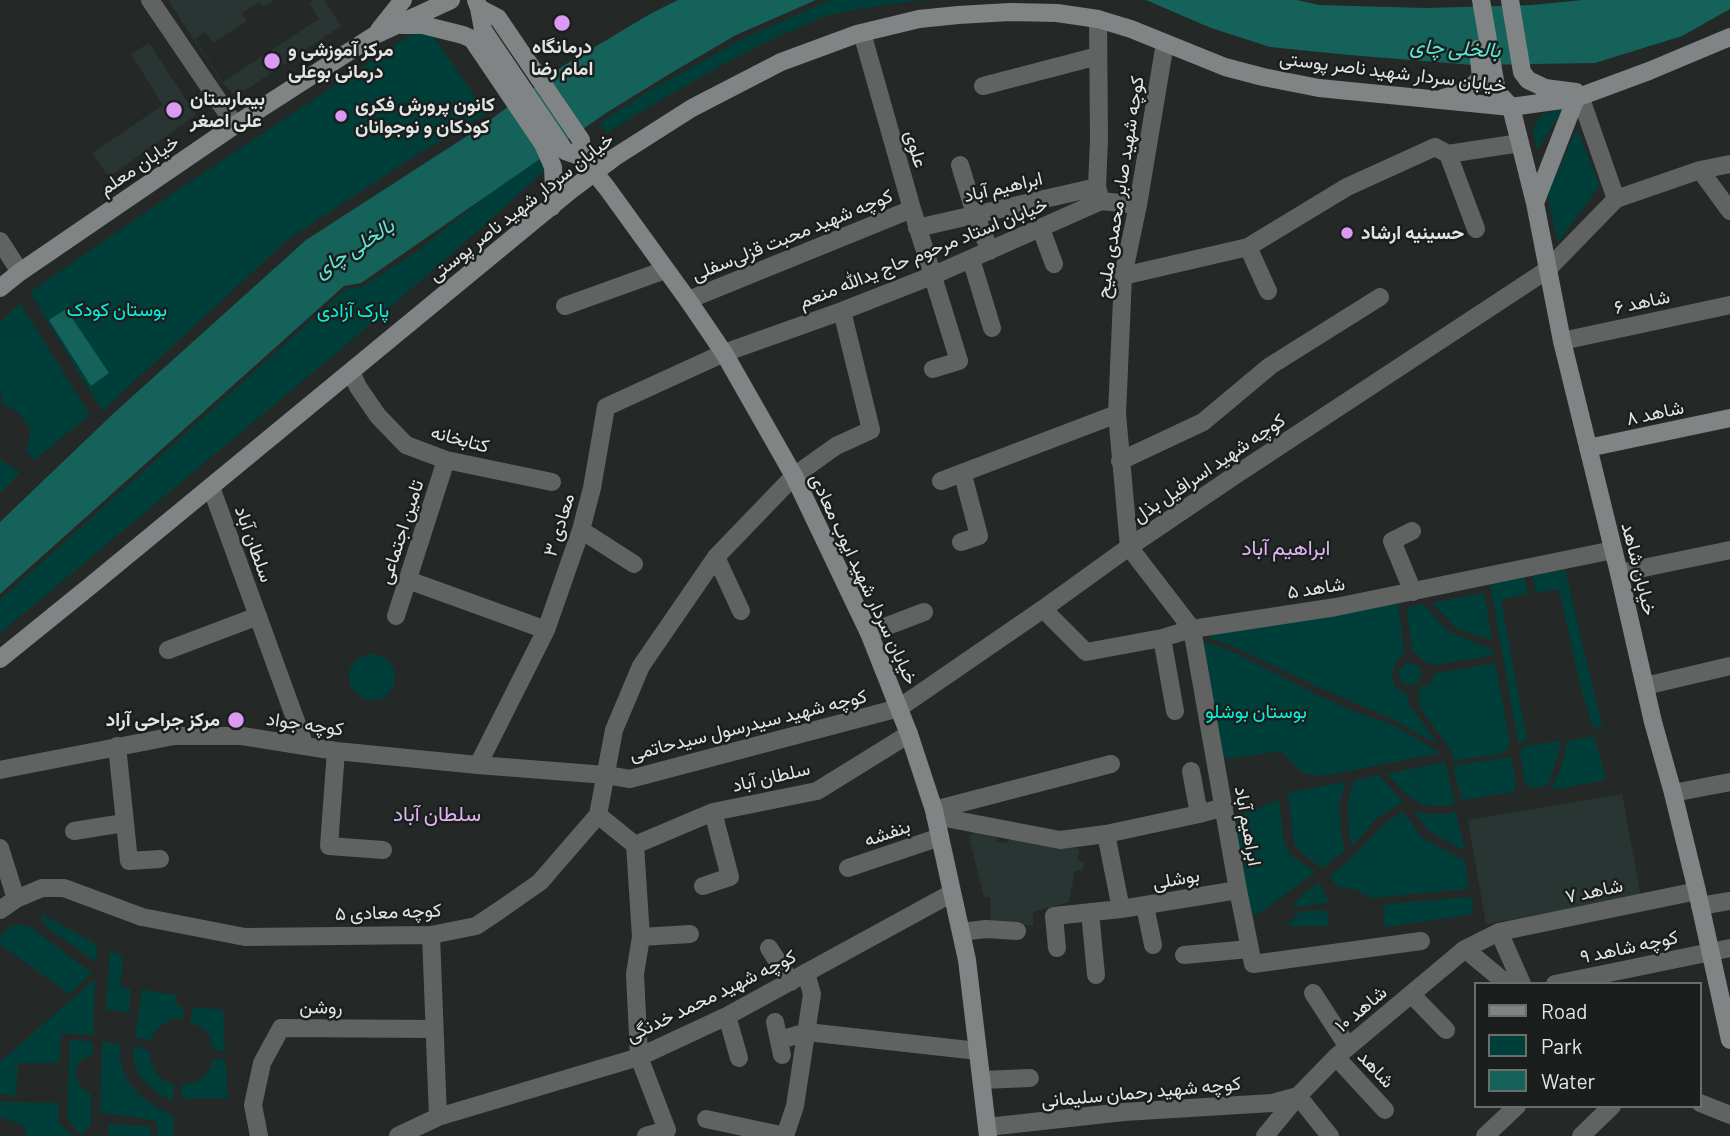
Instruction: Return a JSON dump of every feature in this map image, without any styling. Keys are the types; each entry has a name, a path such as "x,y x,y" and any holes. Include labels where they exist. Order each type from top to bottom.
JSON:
{"main road":[{"path":"376,35 403,0"},
{"name":"خیابان معلم","path":"0,288 235,125 376,35 451,0"},
{"path":"1477,0 1487,70 1497,92 1511,107 1518,90 1510,0"},
{"path":"1501,0 1517,66 1528,80 1545,88 1581,96 1535,203"},
{"path":"398,24 423,25 472,39 497,65 565,151 582,157 580,137 498,18 478,4"},
{"path":"478,4 483,30 497,65 543,144 553,167 552,207"},
{"name":"خیابان سردار شهید ناصر پوستی","path":"0,659 594,173 692,108 781,62 862,33 919,19 958,15 1057,13 1098,19 1131,29 1225,66 1263,77 1319,88 1511,107 1581,96 1730,37"},
{"path":"1436,100 1469,89 1487,70"},
{"name":"خیابان شاهد","path":"1511,107 1535,203 1562,341 1653,722 1699,899 1730,1040"},
{"name":"خیابان سردار شهید ایوب معادی","path":"582,157 724,353 794,476 869,633 909,734 940,837 967,960 988,1131"},
{"name":"شاهد ۸","path":"1588,448 1730,418"}],"street":[{"path":"150,0 235,125"},
{"path":"1098,19 1099,194 1138,205"},
{"name":"علوی","path":"862,33 959,361 933,369"},
{"name":"کوچه شهید صابر محمدی ملیح","path":"1129,547 1117,414 1123,276 1166,43"},
{"path":"983,86 1098,56"},
{"path":"1581,96 1616,199 1700,170 1730,164"},
{"path":"1123,276 1248,247 1347,187 1435,147 1448,154 1520,143"},
{"path":"1448,154 1476,229"},
{"path":"960,165 990,251"},
{"path":"1700,170 1730,211"},
{"name":"ابراهیم آباد","path":"918,228 975,214 1099,194"},
{"name":"خیابان استاد مرحوم حاج یدالله منعم","path":"724,353 934,275 1041,229 1099,194"},
{"name":"کوچه شهید اسرافیل بذل","path":"899,708 1234,475 1547,270 1616,199"},
{"name":"کوچه شهید محبت قزلی‌سفلی","path":"688,300 912,209"},
{"path":"1041,229 1054,264"},
{"path":"0,241 20,272"},
{"path":"1248,247 1268,291"},
{"path":"971,259 992,328"},
{"path":"565,306 665,270"},
{"path":"1120,461 1203,422 1270,366 1380,297"},
{"name":"شاهد ۶","path":"1562,341 1730,305"},
{"name":"کوچه معادی ۵","path":"0,910 16,899 42,888 64,888 142,917 245,937 431,935 476,926 540,882 597,816 614,730 641,666 716,557 794,476 835,446 871,430 842,311"},
{"name":"معادی ۳","path":"478,765 546,630 582,530 606,407 724,353"},
{"name":"کتابخانه","path":"351,372 358,387 379,416 406,445 446,460 552,482"},
{"path":"941,481 1117,414"},
{"name":"تامین اجتماعی","path":"396,616 446,460"},
{"path":"961,542 979,536 963,474"},
{"name":"سلطان آباد","path":"211,487 305,746"},
{"path":"582,530 634,564"},
{"path":"1412,531 1392,541 1413,592"},
{"name":"ابراهیم آباد","path":"1129,547 1192,629 1249,949"},
{"name":"شاهد ۵","path":"1043,609 1086,652 1162,638 1192,629 1336,607 1613,550"},
{"path":"1619,573 1730,550"},
{"path":"716,557 741,611"},
{"path":"408,580 546,630"},
{"path":"869,633 924,612"},
{"path":"168,650 258,615"},
{"path":"1162,638 1175,711"},
{"path":"1645,686 1730,666"},
{"name":"کوچه شهید سیدرسول سیدحاتمی","path":"606,775 630,779 899,708"},
{"name":"سلطان آباد","path":"635,845 713,812 817,791 909,734"},
{"name":"کوچه جواد","path":"0,770 174,736 242,736 336,751 606,775"},
{"path":"117,746 129,860 160,859"},
{"path":"336,751 329,846 383,850"},
{"path":"934,813 1111,764"},
{"path":"1191,771 1199,814"},
{"path":"1673,793 1730,782"},
{"path":"934,813 1060,841 1106,834 1224,807"},
{"path":"703,886 730,877 713,812"},
{"path":"597,816 635,845 641,937 635,974 639,1057 667,1130 646,1136"},
{"path":"74,831 124,823"},
{"path":"1106,834 1121,909"},
{"name":"بنفشه","path":"848,868 940,837"},
{"path":"0,848 16,899"},
{"name":"بوشلی","path":"1057,948 1054,916 1145,906 1238,890"},
{"name":"کوچه شهید محمد خدنگی","path":"398,1136 419,1131 438,1117 639,1057 727,1016 953,893"},
{"name":"شاهد ۷","path":"1499,932 1699,899 1730,901"},
{"path":"1145,906 1153,945"},
{"path":"1090,912 1096,975"},
{"path":"961,932 986,929 1017,931"},
{"path":"1499,932 1521,982"},
{"name":"شاهد ۱۰","path":"1265,1136 1298,1096 1342,1052 1465,949 1499,932"},
{"path":"641,937 690,934"},
{"path":"431,935 438,1117"},
{"path":"1184,955 1249,949 1253,964 1421,940"},
{"path":"706,1119 785,1136 795,1106 812,995 769,948"},
{"name":"کوچه شاهد ۹","path":"1564,982 1730,948"},
{"path":"1465,949 1505,982"},
{"name":"شاهد","path":"1313,993 1342,1052 1385,1110"},
{"path":"1411,994 1446,1030"},
{"path":"727,1016 739,1058"},
{"path":"775,1021 781,1047 807,1032 978,1051"},
{"name":"روشن","path":"259,1136 253,1105 262,1063 281,1028 434,1029"},
{"path":"982,1080 1030,1079"},
{"path":"1298,1096 1330,1136"},
{"name":"کوچه شهید رحمان سلیمانی","path":"988,1131 1124,1112 1272,1103 1298,1096"},
{"path":"1702,1104 1730,1115"},
{"path":"1485,1136 1515,1108"},
{"path":"1582,1135 1610,1108"}],"shaded area":[{"path":"168,0 275,0 263,7 259,2 242,13 247,21 213,43 205,32 195,39 223,82 319,19 309,3 314,0 324,0 341,26 238,95 232,93 222,82"},
{"name":"بیمارستان علی اصغر","path":"149,43 196,115 109,177 92,153 163,105 131,54"},
{"path":"1622,794 1641,897 1486,924 1468,820"},
{"path":"975,831 996,835 997,842 1006,843 1010,838 1080,849 1077,860 1084,862 1082,871 1075,870 1069,902 1033,912 1033,925 1000,925 991,922 990,897 984,897 969,837"}],"green space":[{"path":"830,0 950,0 911,1 825,16 722,65 607,133 599,123 651,90 742,39"},
{"name":"بوستان کودک","path":"428,29 487,113 413,157 287,240 102,411 30,292 415,32"},
{"path":"1564,108 1537,150 1533,133 1535,124 1542,115"},
{"path":"1577,129 1600,186 1558,242 1547,195"},
{"name":"پارک آزادی","path":"543,151 552,164 462,245 0,633 0,600 346,289 362,287 420,249"},
{"path":"20,303 90,415 34,460 26,449 31,431 14,409 3,405 0,390 0,323"},
{"path":"0,459 20,473 0,493"},
{"path":"1565,570 1602,726 1593,728 1580,685 1559,589 1536,593 1533,576"},
{"path":"1524,575 1528,594 1501,600 1527,741 1518,742 1490,583"},
{"path":"1484,593 1492,640 1456,628 1432,603"},
{"name":"بوستان بوشلو","path":"1394,600 1398,603 1404,653 1396,661 1392,679 1395,688 1407,694 1408,703 1437,743 1399,722 1210,638 1210,635"},
{"path":"1423,604 1443,627 1492,650 1494,655 1436,665 1424,661 1412,650 1407,608"},
{"name":"بوستان بوشلو","path":"1200,642 1235,653 1353,711 1393,725 1440,753 1314,776 1301,772 1282,751 1224,759"},
{"path":"372,654 388,661 395,677 388,693 372,700 356,693 349,677 356,661"},
{"path":"1410,663 1418,666 1421,674 1418,682 1410,685 1402,682 1399,674 1402,666"},
{"path":"1495,663 1510,743 1505,753 1453,761 1452,752 1420,707 1419,689 1432,682 1434,674"},
{"path":"1594,736 1606,780 1551,790 1562,766 1567,741"},
{"path":"1561,741 1547,786 1532,788 1525,783 1520,751 1524,746"},
{"path":"1511,757 1516,784 1513,792 1462,800 1453,766"},
{"path":"1445,762 1455,805 1422,804 1405,793 1387,774"},
{"path":"1379,775 1403,802 1378,817 1352,846 1348,801 1354,781"},
{"path":"1345,782 1339,805 1345,851 1322,868 1294,844 1288,793"},
{"path":"1279,800 1283,839 1290,855 1315,872 1260,913 1252,915 1231,828 1238,818 1248,812"},
{"path":"1403,811 1423,839 1465,861 1469,887 1372,898 1356,889 1340,887 1332,881 1334,872 1353,857 1381,827"},
{"path":"1414,811 1447,814 1455,811 1465,851 1429,831"},
{"path":"1319,883 1329,902 1292,908 1304,893"},
{"path":"1471,897 1473,909 1468,915 1386,927 1384,922 1383,909 1387,904"},
{"path":"1324,910 1328,914 1329,926 1286,926 1300,912"},
{"path":"42,914 97,945 96,962 48,928 42,921"},
{"path":"22,924 33,929 92,973 69,994 0,944 0,937 11,926"},
{"path":"110,950 123,957 120,986 131,989 129,1013 106,1009"},
{"path":"95,979 93,1035 61,1033 59,1063 18,1063 16,1096 0,1094 0,1062"},
{"path":"142,990 176,995 177,1005 184,1007 183,1018 173,1019 162,1025 151,1041 135,1037"},
{"path":"194,1007 223,1010 225,1051 212,1050 211,1038 203,1028 190,1023"},
{"path":"70,1040 93,1042 93,1054 80,1061 76,1069 76,1077 81,1087 91,1094 91,1124 82,1136 67,1119"},
{"path":"102,1042 120,1044 123,1071 129,1083 155,1107 174,1116 173,1136 157,1136 157,1121 100,1112"},
{"path":"134,1046 149,1050 151,1063 157,1074 174,1085 173,1101 160,1095 139,1075 133,1057"},
{"path":"225,1059 228,1098 182,1099 181,1085 203,1078 213,1060"},
{"path":"0,1102 58,1103 59,1123 72,1136 27,1136 23,1126 1,1116 0,1124"},
{"path":"109,1124 151,1127 151,1136 108,1136"}],"water":[{"name":"بالخلی چای","path":"678,0 816,0 736,35 671,73 606,113 361,283 344,286 0,594 0,522 115,412 306,240 478,129 563,66"},
{"name":"بالخلی چای","path":"1146,0 1297,0 1319,5 1426,8 1532,5 1583,0 1730,0 1730,9 1682,36 1595,63 1473,65 1270,47 1211,28"},
{"path":"66,309 109,373 91,386 49,320"}],"place":[{"name":"درمانگاه امام رضا","path":"562,23"},
{"name":"مرکز آموزشی و درمانی بوعلی","path":"272,61"},
{"name":"بیمارستان علی اصغر","path":"174,110"},
{"name":"کانون پرورش فکری کودکان و نوجوانان","path":"341,116"},
{"name":"حسینیه ارشاد","path":"1347,233"},
{"name":"مرکز جراحی آراد","path":"236,720"}],"district":[{"name":"ابراهیم آباد","path":"1286,548"},
{"name":"سلطان آباد","path":"437,814"}]}
